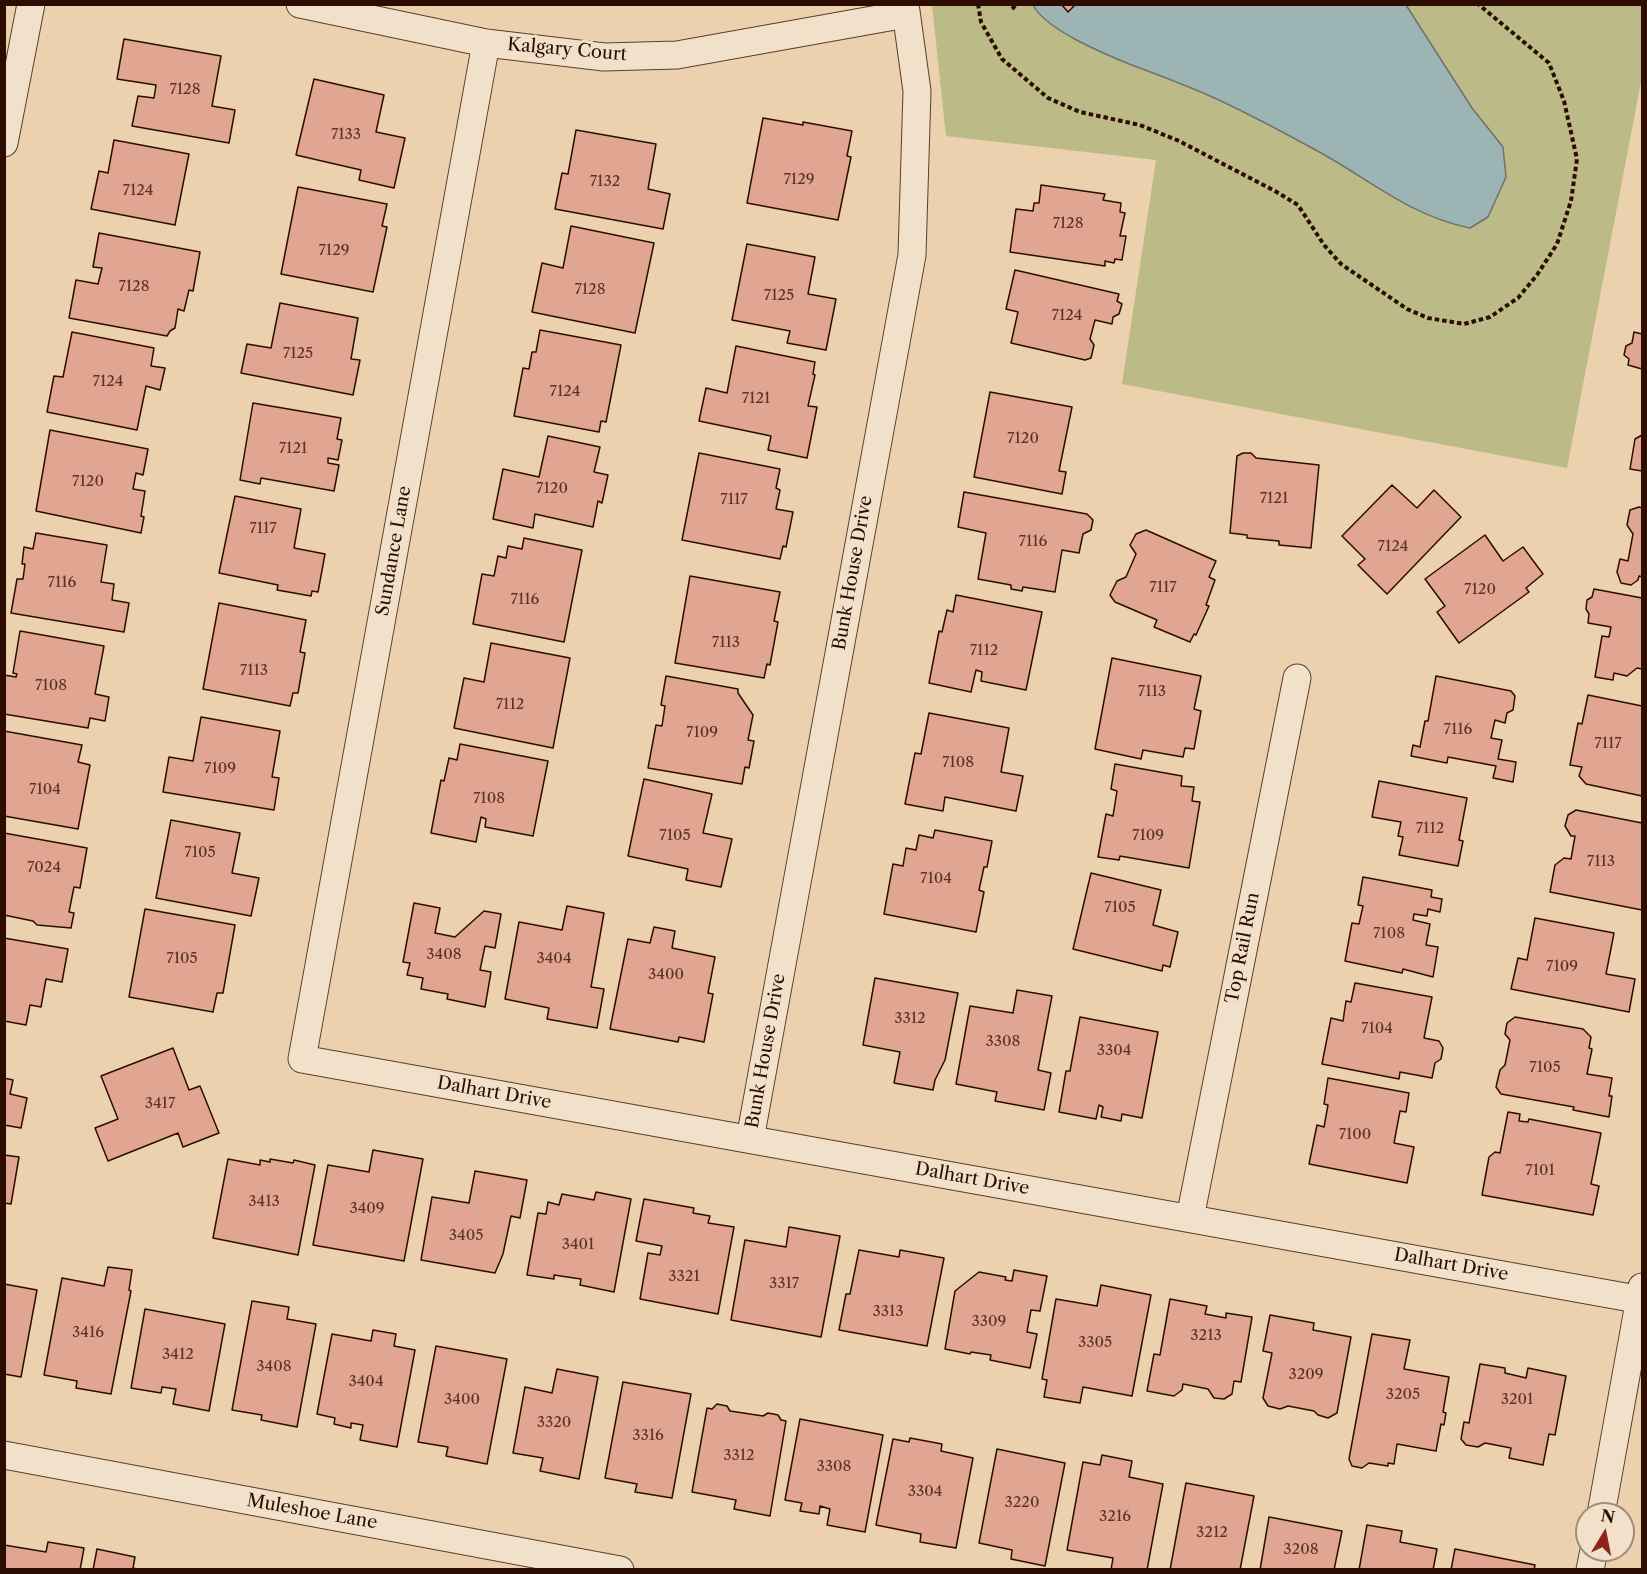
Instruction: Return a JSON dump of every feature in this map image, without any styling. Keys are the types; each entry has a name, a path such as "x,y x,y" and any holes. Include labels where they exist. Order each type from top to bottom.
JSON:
{"street":[{"path":"4,143 31,4"},
{"name":"Kalgary Court","path":"300,4 486,43 604,57 677,55 905,9"},
{"name":"Bunk House Drive","path":"750,1139 912,255 917,91 905,9"},
{"name":"Sundance Lane","path":"302,1059 486,43"},
{"name":"Top Rail Run","path":"1190,1218 1297,678"},
{"name":"Dalhart Drive","path":"302,1059 1190,1218 1642,1295"},
{"path":"1602,1502 1642,1295"},
{"name":"Muleshoe Lane","path":"4,1455 620,1569"}],"path":[{"path":"978,4 981,22 1002,60 1048,98 1080,112 1140,125 1179,141 1275,190 1298,205 1323,245 1341,264 1407,309 1428,318 1464,324 1490,317 1518,298 1537,275 1557,244 1571,201 1577,159 1564,101 1549,63 1478,4"},
{"path":"1012,9 1017,4"}],"shaded area":[{"path":"932,5 1642,5 1642,77 1567,468 1122,384 1156,160 946,136"}],"water":[{"path":"1033,5 1406,5 1472,108 1503,147 1506,177 1488,217 1470,228 1447,222 1407,205 1332,159 1236,108 1076,40 1050,23"}],"building":[{"path":"1061,4 1076,4 1068,12"},
{"path":"124,39 221,56 212,106 235,110 229,143 132,126 138,96 154,98 156,85 117,79"},
{"path":"314,79 384,95 376,132 405,138 394,188 359,180 361,170 296,155"},
{"path":"763,118 803,125 803,122 852,131 847,156 851,157 838,220 747,203"},
{"path":"576,130 656,144 648,189 670,194 663,229 555,209 562,173 568,174"},
{"path":"114,140 189,154 175,225 91,209 99,171 108,173"},
{"path":"1041,185 1105,194 1103,200 1121,203 1120,212 1125,213 1120,236 1126,236 1122,260 1115,259 1114,263 1105,261 1105,266 1010,252 1016,209 1033,211 1034,203 1039,203"},
{"path":"298,187 387,204 382,226 387,227 373,292 281,274"},
{"path":"571,226 654,243 635,333 532,312 542,263 563,268"},
{"path":"99,233 200,252 193,291 189,290 184,311 178,309 175,328 167,336 69,318 76,280 98,284 102,268 93,267"},
{"path":"747,244 815,257 808,294 836,299 826,350 787,343 790,331 732,320"},
{"path":"1015,270 1119,294 1117,301 1122,304 1119,314 1113,317 1112,324 1095,320 1090,339 1094,345 1091,358 1085,360 1011,343 1018,312 1006,309"},
{"path":"280,303 358,318 351,359 360,360 353,395 241,373 247,344 271,348"},
{"path":"540,330 621,345 606,422 601,421 599,432 514,416 523,368 529,369 532,352 536,352"},
{"path":"72,332 154,348 151,366 165,368 160,390 146,386 137,430 47,412 54,376 63,377"},
{"path":"1634,332 1642,334 1642,369 1628,365 1629,359 1624,355 1626,346 1632,343"},
{"path":"736,346 815,362 813,374 815,375 808,406 817,407 807,458 768,450 771,436 699,421 706,388 727,393"},
{"path":"990,392 1072,407 1059,471 1066,472 1062,494 974,477"},
{"path":"253,403 341,418 337,439 342,440 338,460 328,458 328,463 339,465 334,491 261,478 260,484 240,480"},
{"path":"50,430 148,449 143,475 136,473 133,489 145,491 141,533 36,511"},
{"path":"1642,435 1642,471 1630,469 1635,439"},
{"path":"548,436 600,447 594,472 608,475 602,503 598,501 593,527 535,514 533,528 493,519 503,469 539,477"},
{"path":"699,453 780,469 776,488 780,490 776,509 793,512 786,547 783,546 780,559 682,540"},
{"path":"1251,453 1256,458 1319,465 1311,548 1279,545 1279,541 1247,538 1247,535 1230,533 1237,456"},
{"path":"1392,485 1417,508 1434,490 1461,517 1387,594 1358,565 1365,559 1342,536"},
{"path":"964,492 1087,514 1093,520 1091,530 1083,534 1079,553 1062,550 1055,592 1023,587 1022,591 1011,589 1011,585 978,579 986,533 958,527"},
{"path":"235,496 301,509 294,548 325,554 318,592 312,591 311,596 277,590 278,585 219,573"},
{"path":"1642,508 1642,577 1639,576 1638,580 1631,585 1621,583 1617,572 1620,559 1628,561 1633,534 1627,525 1630,510"},
{"path":"1146,530 1216,561 1209,577 1215,580 1206,605 1209,606 1196,635 1194,634 1190,642 1154,627 1157,620 1115,602 1110,595 1117,581 1126,577 1136,554 1130,545 1136,534"},
{"path":"36,533 107,545 101,582 114,584 112,600 129,603 124,632 11,613 17,579 23,579 24,547 33,549"},
{"path":"1485,535 1503,561 1523,547 1543,574 1526,588 1529,592 1459,643 1437,612 1445,606 1425,579"},
{"path":"524,538 582,550 564,642 473,624 482,574 494,576 498,556 506,558 508,546 522,549"},
{"path":"690,576 780,592 774,621 778,622 770,665 767,664 764,678 675,663"},
{"path":"1594,589 1642,598 1642,669 1637,668 1627,676 1614,673 1613,680 1595,677 1602,636 1609,637 1611,627 1588,623 1587,600 1592,597"},
{"path":"956,595 1042,612 1026,690 981,681 982,672 976,670 971,692 929,683 939,631 942,632 947,610 953,612"},
{"path":"219,603 306,620 300,652 305,653 298,693 293,693 290,706 203,689"},
{"path":"20,631 104,646 95,694 109,697 105,721 90,718 88,728 4,714 4,675 16,677 17,674 13,673"},
{"path":"491,643 570,658 553,748 454,728 464,678 484,682"},
{"path":"1112,658 1201,676 1194,709 1201,711 1194,749 1185,748 1183,757 1143,750 1141,759 1095,749"},
{"path":"666,676 738,689 738,693 753,715 748,740 754,741 749,768 745,767 742,784 648,768 656,725 662,726 665,706 661,705"},
{"path":"1436,676 1511,691 1515,696 1513,710 1507,713 1505,723 1495,720 1491,738 1502,740 1498,759 1516,762 1513,782 1493,778 1496,766 1448,757 1447,763 1411,756 1413,745 1420,747 1425,721 1428,721"},
{"path":"1588,695 1642,706 1642,796 1586,784 1579,776 1582,767 1570,765 1578,723 1582,724"},
{"path":"929,713 1009,728 1001,772 1023,776 1016,811 945,797 943,811 905,804 915,753 921,754"},
{"path":"201,717 280,731 272,777 279,778 274,810 163,792 169,757 193,761"},
{"path":"4,731 82,745 78,762 90,765 78,829 4,816"},
{"path":"460,744 548,761 533,836 485,827 486,819 481,817 476,842 431,833 441,780 444,781 449,758 457,760"},
{"path":"1115,764 1182,776 1181,786 1194,787 1192,801 1200,802 1189,868 1120,856 1119,860 1098,857 1106,814 1113,816 1117,791 1111,789"},
{"path":"644,779 712,794 703,833 732,839 721,887 686,880 688,869 628,856"},
{"path":"1379,781 1467,798 1459,840 1463,841 1458,866 1399,855 1403,837 1398,836 1401,822 1372,817"},
{"path":"1576,810 1642,823 1642,910 1550,892 1555,865 1564,858 1571,859 1575,836 1571,836 1565,826 1568,815"},
{"path":"171,820 240,833 232,873 259,878 251,916 156,898"},
{"path":"935,830 992,841 987,867 984,867 979,890 984,892 976,932 884,914 893,864 903,866 906,848 916,850 919,835 933,838"},
{"path":"4,833 87,848 80,888 74,887 69,912 74,913 71,928 37,925 33,921 4,915"},
{"path":"1091,873 1161,890 1153,925 1178,932 1170,967 1163,965 1162,971 1073,949"},
{"path":"1363,877 1432,890 1431,897 1442,899 1440,912 1428,909 1427,916 1414,914 1413,920 1430,924 1426,945 1438,947 1433,977 1403,969 1402,973 1345,961 1352,923 1359,924 1363,906 1358,905"},
{"path":"414,903 440,908 435,933 455,937 484,911 501,914 495,948 485,946 480,970 491,972 485,1007 447,999 448,994 421,989 423,978 407,975 410,963 403,962"},
{"path":"567,906 604,913 591,987 604,989 597,1028 547,1019 549,1008 505,999 519,922 562,930"},
{"path":"145,909 235,925 223,993 217,993 213,1012 129,997"},
{"path":"1535,918 1614,933 1606,974 1635,979 1629,1012 1511,989 1518,958 1527,960"},
{"path":"654,927 675,931 672,948 715,957 708,993 713,994 704,1042 679,1037 678,1042 610,1029 628,939 650,943"},
{"path":"4,938 68,949 62,982 46,979 41,1007 30,1005 26,1025 4,1021"},
{"path":"875,978 958,993 945,1060 935,1080 933,1090 894,1083 900,1052 863,1045"},
{"path":"1355,983 1432,997 1424,1038 1439,1041 1443,1048 1441,1059 1435,1063 1432,1078 1400,1072 1399,1079 1322,1064 1331,1018 1343,1021 1346,1001 1351,1002"},
{"path":"1017,990 1052,996 1038,1070 1051,1073 1044,1110 995,1101 997,1092 956,1084 970,1006 1013,1013"},
{"path":"1080,1017 1158,1032 1142,1118 1122,1114 1121,1121 1101,1117 1103,1107 1099,1105 1096,1119 1059,1112 1066,1071 1070,1071"},
{"path":"1515,1017 1583,1029 1591,1037 1589,1048 1592,1049 1587,1074 1612,1078 1609,1117 1573,1110 1574,1107 1501,1094 1496,1087 1500,1070 1505,1065 1510,1040 1505,1034 1507,1023"},
{"path":"173,1048 189,1090 200,1086 219,1133 183,1147 178,1133 108,1161 95,1128 118,1119 101,1076"},
{"path":"4,1078 13,1080 10,1094 27,1098 21,1128 4,1125"},
{"path":"1328,1078 1409,1093 1406,1112 1400,1111 1394,1143 1414,1147 1407,1183 1309,1164 1317,1125 1324,1127 1328,1105 1324,1104"},
{"path":"1508,1112 1520,1114 1519,1121 1528,1122 1529,1119 1601,1133 1591,1184 1599,1186 1593,1215 1482,1195 1489,1157 1495,1152 1500,1153"},
{"path":"373,1150 423,1159 404,1261 313,1245 328,1165 369,1172"},
{"path":"4,1155 19,1157 11,1204 4,1203"},
{"path":"228,1159 260,1165 260,1160 270,1162 270,1159 293,1163 294,1160 315,1165 298,1255 213,1238"},
{"path":"475,1171 527,1180 520,1218 511,1216 503,1254 495,1273 421,1260 432,1197 469,1203"},
{"path":"596,1192 631,1199 614,1292 580,1285 581,1279 554,1275 554,1279 527,1275 538,1213 546,1214 548,1202 559,1205 562,1194 594,1200"},
{"path":"644,1199 694,1208 693,1213 710,1216 708,1223 734,1227 718,1314 640,1299 648,1253 660,1255 662,1246 636,1241"},
{"path":"789,1227 840,1236 821,1337 731,1320 745,1240 786,1247"},
{"path":"859,1250 899,1257 900,1250 944,1258 927,1346 839,1330 846,1294 850,1294"},
{"path":"108,1267 132,1270 129,1290 131,1291 111,1394 76,1388 77,1381 44,1375 62,1278 104,1286"},
{"path":"1014,1270 1047,1276 1040,1311 1031,1310 1027,1332 1037,1334 1030,1368 990,1360 991,1355 945,1349 955,1291 979,1272 1006,1277 1005,1280 1012,1281"},
{"path":"4,1284 37,1290 21,1377 4,1374"},
{"path":"1101,1285 1151,1295 1132,1396 1083,1387 1080,1403 1044,1397 1047,1380 1042,1379 1056,1299 1097,1306"},
{"path":"1170,1299 1207,1306 1205,1314 1226,1318 1226,1313 1252,1317 1241,1382 1234,1381 1232,1394 1224,1399 1214,1398 1208,1389 1183,1384 1182,1390 1174,1396 1147,1391 1154,1354 1160,1355"},
{"path":"252,1301 289,1307 287,1319 316,1324 297,1427 261,1420 262,1415 232,1410"},
{"path":"145,1309 225,1324 209,1411 173,1404 176,1389 162,1387 161,1393 131,1388"},
{"path":"1270,1315 1314,1323 1313,1330 1351,1337 1337,1413 1328,1418 1314,1411 1288,1406 1280,1409 1268,1406 1263,1398 1272,1353 1263,1351"},
{"path":"373,1330 396,1334 394,1346 415,1350 397,1447 360,1440 363,1425 351,1423 351,1428 334,1424 335,1418 317,1414 332,1334 371,1341"},
{"path":"1372,1334 1410,1340 1404,1369 1449,1377 1443,1412 1446,1413 1444,1425 1441,1424 1436,1451 1397,1444 1394,1464 1388,1463 1388,1466 1369,1463 1362,1468 1352,1466 1349,1459"},
{"path":"436,1346 507,1359 487,1464 446,1456 448,1447 418,1442"},
{"path":"1480,1364 1505,1368 1505,1373 1526,1378 1528,1368 1566,1376 1555,1435 1549,1434 1543,1465 1509,1458 1511,1448 1485,1443 1478,1447 1466,1445 1461,1439 1464,1422 1469,1423"},
{"path":"557,1369 598,1377 579,1479 540,1471 543,1458 513,1453 525,1387 552,1393"},
{"path":"623,1382 691,1394 672,1498 635,1492 637,1484 605,1478"},
{"path":"717,1404 727,1406 730,1411 763,1416 768,1413 778,1415 781,1420 786,1421 770,1516 734,1509 736,1500 692,1492 707,1408 712,1409"},
{"path":"800,1419 883,1435 865,1532 827,1525 830,1509 820,1506 819,1514 800,1511 802,1503 785,1500"},
{"path":"910,1438 942,1444 941,1451 973,1458 956,1548 920,1542 921,1534 876,1525 893,1439 909,1442"},
{"path":"997,1449 1065,1463 1045,1566 1011,1559 1012,1550 979,1543"},
{"path":"1102,1455 1132,1461 1129,1477 1163,1484 1147,1570 1111,1570 1113,1558 1067,1550 1083,1462 1100,1465"},
{"path":"1186,1483 1254,1496 1240,1570 1170,1570"},
{"path":"1269,1517 1342,1531 1334,1570 1260,1570"},
{"path":"1367,1525 1402,1531 1400,1542 1437,1549 1433,1570 1359,1570"},
{"path":"48,1542 84,1548 80,1570 4,1570 4,1545 46,1552"},
{"path":"97,1549 135,1557 133,1568 140,1570 93,1570"},
{"path":"1455,1549 1535,1565 1534,1570 1451,1570"}]}
